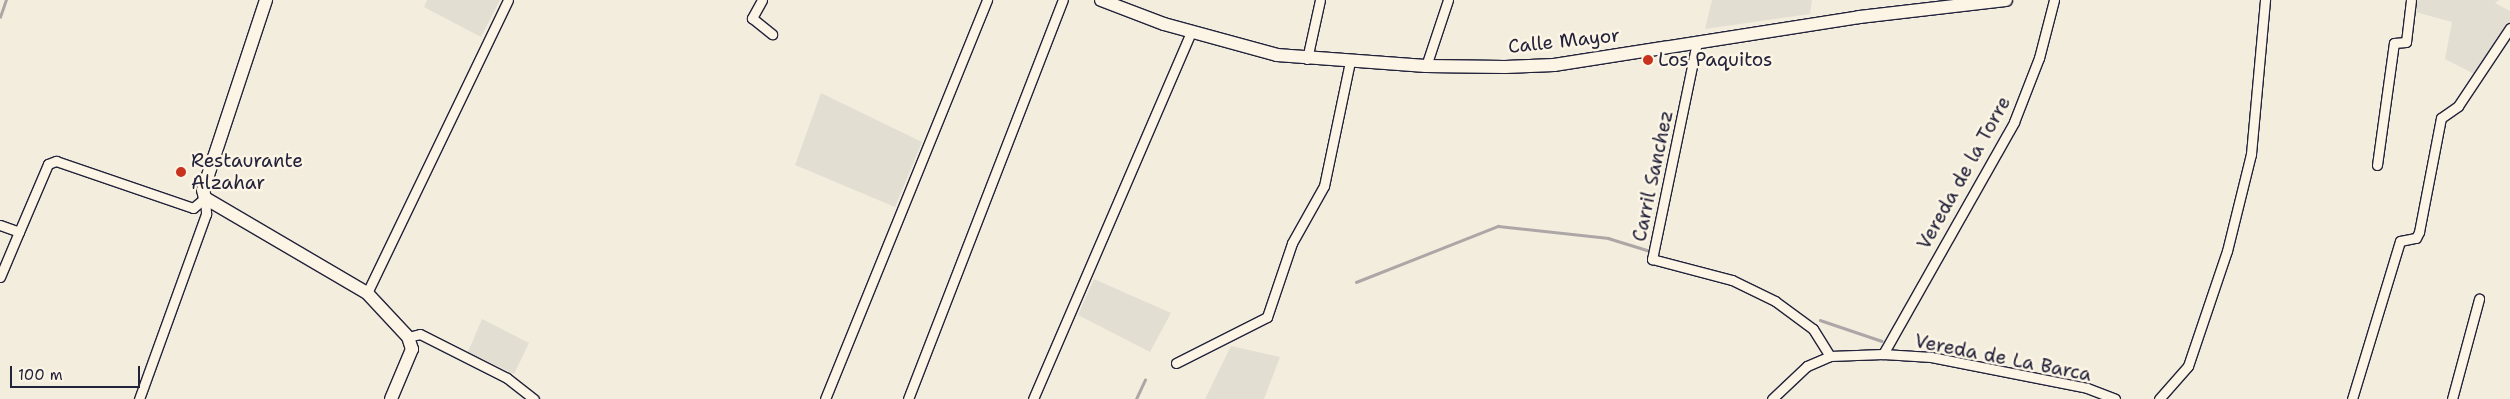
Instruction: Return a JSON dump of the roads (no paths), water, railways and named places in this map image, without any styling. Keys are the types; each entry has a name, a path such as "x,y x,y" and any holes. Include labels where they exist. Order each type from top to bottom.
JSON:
{"main road":[{"path":"266,0 202,190 205,198 367,293 408,337 412,349 390,399"},
{"name":"Calle Mayor","path":"1101,0 1191,33 1307,59 1426,66 1554,65 1697,42 2006,0"}],"street":[{"path":"367,293 508,0"},
{"path":"762,0 752,18 772,34"},
{"path":"825,399 987,0"},
{"path":"908,399 1063,0"},
{"path":"1307,59 1320,0"},
{"path":"1426,66 1448,0"},
{"name":"Vereda de la Torre","path":"1883,354 2014,122 2039,58 2054,0"},
{"path":"2159,399 2188,366 2227,251 2251,154 2266,0"},
{"path":"2377,165 2394,43 2406,42 2411,0"},
{"path":"2352,399 2400,241 2416,238 2419,232 2441,118 2458,106 2510,28"},
{"path":"1033,399 1191,33"},
{"name":"Carril Sanchez","path":"1697,42 1652,259 1732,280 1775,301 1813,329 1830,356"},
{"path":"1176,363 1267,317 1292,243 1324,186 1350,62"},
{"path":"0,277 48,164 56,161 194,208 205,198"},
{"path":"139,399 206,214 205,198"},
{"path":"0,225 19,232"},
{"path":"2452,399 2479,299"},
{"path":"408,337 420,334 507,378 534,399"},
{"name":"Vereda de La Barca","path":"1830,356 1883,354 1931,357 2087,388 2115,399"},
{"path":"1772,399 1807,366 1830,356"}],"waterway":[{"path":"0,17 6,0"},
{"path":"1356,282 1498,226 1608,238 1647,250"},
{"path":"1820,320 1882,341"},
{"path":"1136,399 1145,380"}],"place":[{"name":"Los Paquitos","path":"1648,60"},
{"name":"Restaurante Alzahar","path":"181,172"}]}
